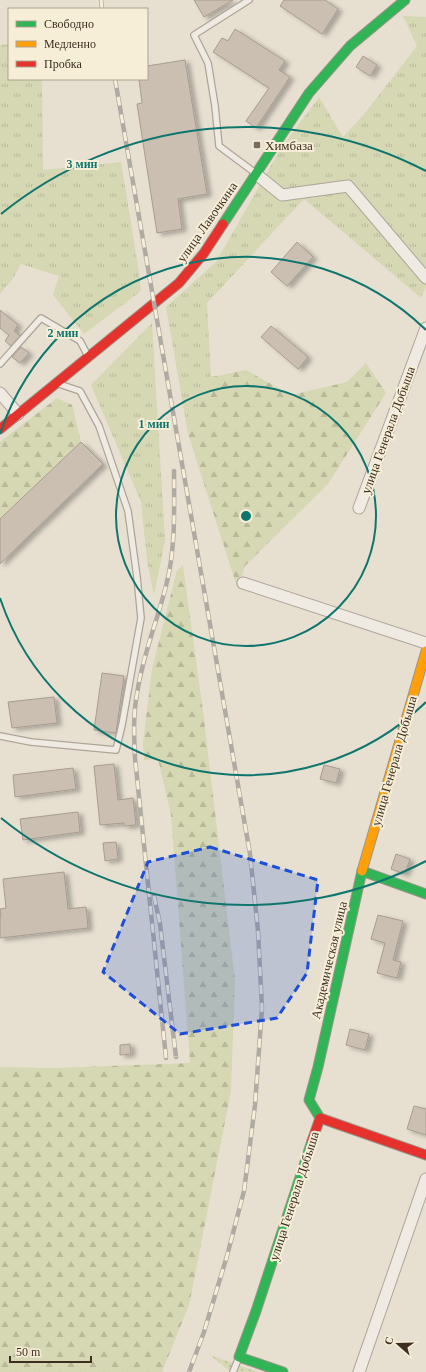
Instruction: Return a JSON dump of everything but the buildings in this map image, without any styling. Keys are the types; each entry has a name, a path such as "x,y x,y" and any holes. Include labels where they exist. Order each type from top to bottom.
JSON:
{"street":[{"name":"улица Лавочкина","path":"0,429 89,358 115,334 179,283 204,253 309,93 350,46 405,0"},
{"path":"256,174 282,195 348,186 426,278"},
{"name":"улица Генерала Добыша","path":"359,508 426,328"},
{"path":"0,393 18,414"},
{"path":"243,583 426,643"},
{"name":"улица Генерала Добыша","path":"362,871 426,651"},
{"path":"362,871 426,894"},
{"name":"Академическая улица","path":"320,1118 309,1100 318,1067 362,871"},
{"name":"улица Генерала Добыша","path":"239,1358 256,1312 320,1118 426,1155"},
{"path":"359,1372 426,1179"},
{"path":"239,1358 284,1372"}],"lane":[{"path":"248,0 194,35 208,63 216,106 219,146 248,166 256,174"},
{"path":"0,364 41,318 80,341 89,358"},
{"path":"0,736 31,742 116,750 122,725 141,618 128,511 99,426 80,391 57,384"},
{"path":"233,1372 239,1358"}],"highlighted area":[{"path":"210,847 318,880 307,973 277,1018 180,1034 103,972 148,862"}],"green space":[{"path":"403,16 426,17 426,286 421,298 304,199 207,303 211,377 188,434 166,307 216,262 280,150 319,97 343,137 365,113 417,46"},
{"path":"8,44 8,80 42,80 43,170 121,162 141,291 84,334 53,295 59,276 21,264 14,277 0,294 0,45"},
{"path":"152,323 165,540 154,595 147,561 141,502 91,385"},
{"path":"366,363 386,393 328,484 245,566 238,590 188,434 211,377 246,370 291,395 347,382"},
{"path":"57,398 72,405 81,442 0,519 0,442"},
{"path":"183,566 203,711 235,980 231,1091 189,1305 162,1372 0,1372 0,1067 55,1068 190,1063 171,815 158,759 144,760 143,742 152,669 177,570"},
{"path":"210,1355 258,1372 231,1372"}],"railway":[{"path":"101,0 102,8"},
{"path":"115,80 250,854 258,931 262,1008 255,1105 244,1191 227,1256 204,1332 189,1372"},
{"path":"166,1058 135,758 134,726 139,680 169,572 174,528 174,471"},
{"path":"154,896 160,924 176,1057"}],"traffic: fast":[{"path":"223,224 309,93 350,46 405,0"},
{"path":"320,1118 309,1100 318,1067 362,871 426,894"},
{"path":"283,1372 239,1357 256,1311 312,1141"}],"traffic: slow":[{"path":"362,871 426,651"}],"traffic: jam":[{"path":"0,429 179,283 204,253 223,224"},
{"path":"312,1141 320,1118 426,1155"}],"place":[{"name":"Химбаза","path":"257,145"}]}
